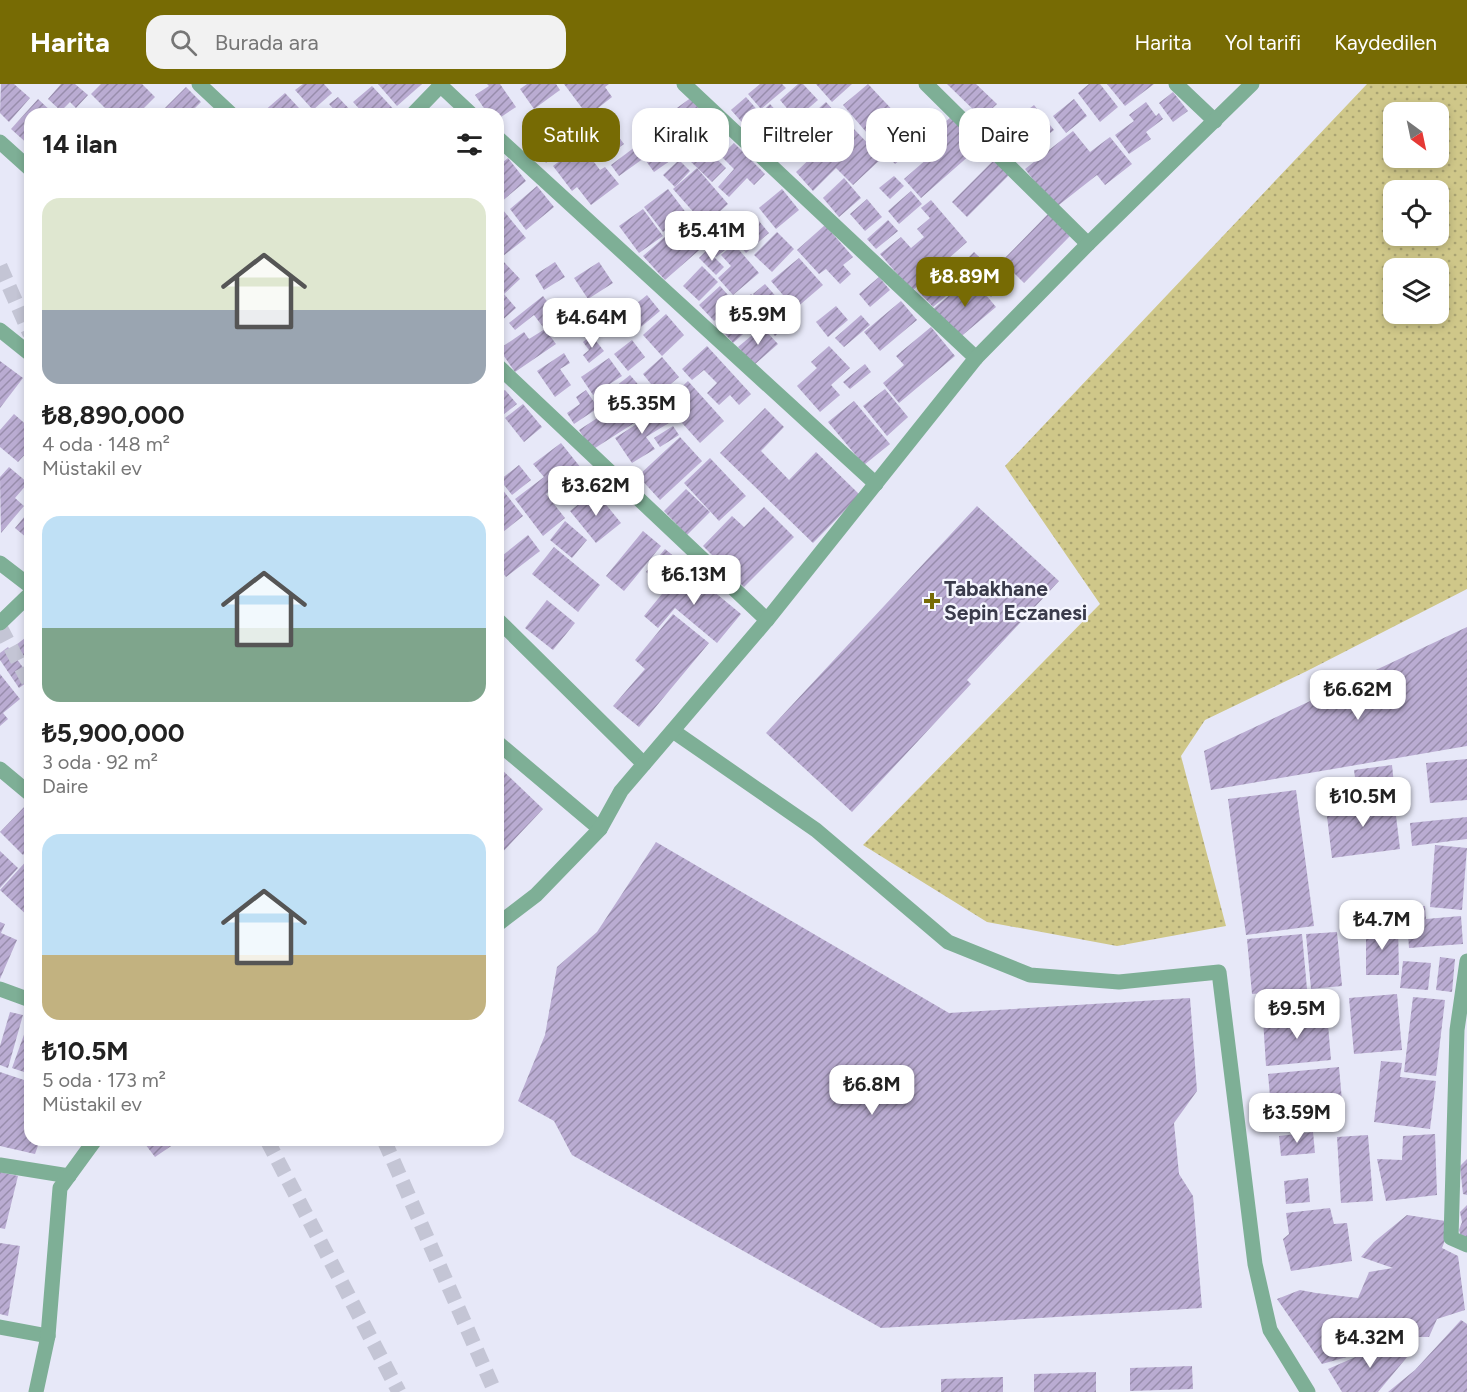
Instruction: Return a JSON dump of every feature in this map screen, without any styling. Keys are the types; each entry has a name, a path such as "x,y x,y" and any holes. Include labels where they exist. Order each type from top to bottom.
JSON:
{"street":[{"path":"199,84 225,108"},
{"path":"684,84 976,358"},
{"path":"926,84 1088,244"},
{"path":"1176,84 1215,121"},
{"path":"504,919 536,895 600,829 621,791 767,620 976,358 1088,244 1252,84"},
{"path":"419,108 440,85 465,108"},
{"path":"0,142 24,164"},
{"path":"504,143 876,484"},
{"path":"0,330 24,349"},
{"path":"504,372 767,620"},
{"path":"0,563 24,581"},
{"path":"0,623 24,600"},
{"path":"504,626 644,764"},
{"path":"673,731 816,830 948,942 1030,975 1119,982 1219,972 1255,1264 1270,1330 1308,1392"},
{"path":"504,749 600,829"},
{"path":"0,769 24,789"},
{"path":"1467,961 1456,1030 1451,1238 1467,1245"},
{"path":"0,989 24,998"},
{"path":"36,1392 48,1336 60,1188 91,1146"},
{"path":"0,1165 69,1176"},
{"path":"0,1327 48,1336"}],"shaded area":[{"path":"1367,84 1467,84 1467,589 1205,720 1181,756 1226,926 1117,946 987,922 863,845 1100,604 1005,466"}],"building":[{"path":"1,84 14,84 30,98 9,122 0,113"},
{"path":"61,84 75,84 88,95 76,108 70,102 64,108 58,108 48,99"},
{"path":"101,84 142,84 155,97 144,108 105,108 91,94"},
{"path":"303,84 324,84 332,93 315,108 311,108 295,90"},
{"path":"378,84 422,84 397,106"},
{"path":"487,84 500,84 516,107 504,115 504,108 484,108 475,95 489,86"},
{"path":"527,84 556,84 560,90 533,108 520,89"},
{"path":"564,84 609,84 605,87 612,97 598,108 582,108"},
{"path":"760,84 782,84 786,88 762,108 748,94"},
{"path":"798,84 803,84 818,100 809,108 787,108 780,100"},
{"path":"816,84 852,84 832,102"},
{"path":"868,84 891,108 866,108 866,132 854,118 854,108 846,108 843,105"},
{"path":"947,84 976,84 997,104 993,108 972,108"},
{"path":"1089,84 1100,84 1118,107 1100,122 1078,93"},
{"path":"1107,84 1154,84 1125,106"},
{"path":"372,86 392,108 358,108 353,102"},
{"path":"186,87 201,102 195,108 165,108"},
{"path":"1173,92 1188,111 1173,122 1159,103"},
{"path":"285,93 299,108 268,108"},
{"path":"338,97 348,108 332,108 329,104"},
{"path":"692,97 700,108 677,108"},
{"path":"746,97 756,108 741,108 741,121 731,110"},
{"path":"38,99 48,108 30,108"},
{"path":"1074,99 1087,116 1066,133 1053,116"},
{"path":"826,102 831,108 819,108"},
{"path":"1146,102 1156,116 1159,113 1163,119 1146,132 1151,139 1129,154 1115,135 1134,121 1129,115"},
{"path":"24,115 24,141 11,129"},
{"path":"952,116 959,124 959,162 962,162 921,198 904,179 923,162 947,162 947,120"},
{"path":"854,129 866,141 866,162 878,162 853,185 836,168 813,191 796,172 806,162 854,162"},
{"path":"1073,131 1090,152 1110,137 1132,164 1105,185 1097,175 1055,208 1025,169 1034,162 1050,162 1050,149"},
{"path":"734,143 741,150 741,162 753,162 765,174 754,185 747,178 729,197 718,187 734,169 727,162 729,162 729,148"},
{"path":"632,149 632,162 638,162 619,176 611,165 620,162 620,158"},
{"path":"508,158 526,181 504,199 504,161"},
{"path":"558,162 594,162 600,170 605,167 619,184 591,205 577,187 572,191 553,166"},
{"path":"647,162 668,162 654,172"},
{"path":"677,162 681,162 690,171 675,187 663,175"},
{"path":"691,162 720,162 726,168 712,182"},
{"path":"992,162 996,162 1009,175 967,217 952,202"},
{"path":"697,168 728,204 705,225 673,189"},
{"path":"894,176 904,186 890,199 879,188"},
{"path":"844,178 861,198 839,217 823,198"},
{"path":"537,186 554,207 526,230 510,209"},
{"path":"668,189 687,214 663,232 644,207"},
{"path":"782,189 799,210 776,229 759,208"},
{"path":"911,191 922,204 899,224 888,211"},
{"path":"867,199 882,217 865,231 850,214"},
{"path":"931,200 967,242 912,291 880,254 901,237 911,248 924,237 917,229 930,218 921,208"},
{"path":"643,209 663,236 639,253 619,226"},
{"path":"504,211 526,238 504,255"},
{"path":"691,214 706,231 713,225 731,245 716,257 705,245 665,280 643,256"},
{"path":"753,214 769,233 746,253 730,234"},
{"path":"1048,214 1070,236 1024,283 1002,261"},
{"path":"888,220 898,231 876,249 867,239"},
{"path":"825,225 853,257 843,265 851,274 840,284 826,269 819,274 797,250"},
{"path":"777,232 794,249 772,272 754,255"},
{"path":"734,244 759,273 733,295 718,278 731,266 721,255"},
{"path":"707,250 724,267 716,275 699,258"},
{"path":"974,252 1006,283 991,297 960,266"},
{"path":"799,258 823,285 795,309 771,281"},
{"path":"504,262 520,279 504,294"},
{"path":"555,262 565,277 544,290 535,275"},
{"path":"599,262 613,283 588,299 574,278"},
{"path":"702,266 718,282 699,301 683,286"},
{"path":"946,272 958,286 933,307 920,293"},
{"path":"879,277 890,290 870,307 859,294"},
{"path":"971,277 996,307 958,339 933,309"},
{"path":"765,284 795,318 775,336 760,318 768,311 753,294"},
{"path":"720,286 735,303 714,321 699,305"},
{"path":"504,294 516,308 504,319"},
{"path":"751,294 766,311 753,323 737,305"},
{"path":"647,295 660,311 635,332 621,316"},
{"path":"543,296 558,316 543,327 534,315 515,330 509,323"},
{"path":"901,301 917,320 880,351 864,332"},
{"path":"836,306 848,320 828,337 816,322"},
{"path":"740,311 752,326 733,343 721,329"},
{"path":"666,314 684,335 662,356 643,335"},
{"path":"861,315 870,325 844,347 835,338"},
{"path":"762,327 778,344 754,365 738,347"},
{"path":"931,327 955,356 899,403 883,383 904,365 896,356"},
{"path":"545,329 556,344 515,372 504,356 504,346 524,332 529,339"},
{"path":"591,335 604,351 589,363 583,355 589,350 583,342"},
{"path":"632,340 645,357 628,371 614,354"},
{"path":"707,346 751,394 739,405 730,395 719,405 707,393 717,383 704,370 692,380 682,369"},
{"path":"829,346 850,368 831,385 840,395 820,412 797,386 817,368 811,362"},
{"path":"564,353 570,363 560,369 571,385 555,397 537,371"},
{"path":"662,357 679,377 659,394 643,374"},
{"path":"609,358 622,376 593,395 581,377"},
{"path":"0,361 23,378 0,408"},
{"path":"865,364 871,372 850,389 843,382"},
{"path":"630,375 642,389 617,409 605,395"},
{"path":"688,381 724,421 700,443 664,403"},
{"path":"885,389 908,417 887,436 863,406"},
{"path":"586,390 598,408 574,424 567,413 580,404 576,397"},
{"path":"504,391 517,404 504,414"},
{"path":"645,391 656,404 647,412 635,399"},
{"path":"854,401 890,444 864,465 828,422"},
{"path":"523,404 542,427 524,442 505,418"},
{"path":"632,404 642,418 592,450 579,430 608,411 612,418"},
{"path":"663,407 672,421 646,437 655,449 632,463 615,438"},
{"path":"765,408 784,427 761,451 789,480 816,452 860,495 813,543 720,453"},
{"path":"14,414 24,423 24,456 18,462 0,447 0,430"},
{"path":"673,426 679,435 660,447 654,438"},
{"path":"680,437 702,461 660,500 638,476"},
{"path":"561,443 581,468 546,494 565,518 543,536 515,499 544,477 533,464"},
{"path":"710,458 746,496 719,521 684,483"},
{"path":"519,465 531,480 512,495 504,485 504,477"},
{"path":"9,467 24,480 24,488 15,498 24,506 1,533 0,477"},
{"path":"686,489 710,512 687,535 664,511"},
{"path":"595,491 621,523 596,543 570,511"},
{"path":"504,492 523,516 504,531"},
{"path":"977,506 1059,581 967,680 971,684 852,812 766,733"},
{"path":"764,507 794,537 744,587 703,546 732,516 744,527"},
{"path":"24,517 24,536 15,528"},
{"path":"565,521 587,540 572,558 550,540"},
{"path":"643,531 661,546 624,591 606,576"},
{"path":"528,535 540,551 506,577 504,554"},
{"path":"554,547 600,585 578,612 532,574"},
{"path":"665,549 682,563 663,586 646,572"},
{"path":"684,567 741,614 717,643 675,608 658,628 644,616"},
{"path":"547,600 575,623 553,650 525,628"},
{"path":"673,614 709,643 639,727 613,706 645,669 635,660"},
{"path":"1467,627 1467,746 1211,790 1204,751"},
{"path":"24,639 24,656 16,645"},
{"path":"8,647 24,669 24,684 19,688 0,660 0,653"},
{"path":"0,674 20,699 3,713 8,719 0,726"},
{"path":"1467,759 1467,800 1430,803 1426,763"},
{"path":"1392,765 1395,794 1358,799 1354,770"},
{"path":"504,772 543,809 504,851"},
{"path":"1296,790 1314,926 1246,935 1228,799"},
{"path":"1394,799 1400,849 1332,858 1326,808"},
{"path":"24,807 24,854 0,832"},
{"path":"1467,817 1467,839 1412,846 1410,823"},
{"path":"656,842 949,1013 1190,998 1197,1091 1174,1123 1179,1174 1193,1196 1202,1308 881,1328 572,1155 554,1121 518,1101 545,1035 557,967 597,932"},
{"path":"1435,845 1467,848 1462,910 1430,907"},
{"path":"0,851 18,868 0,888"},
{"path":"24,864 24,912 0,890"},
{"path":"1425,906 1426,919 1461,916 1463,944 1409,948 1406,907"},
{"path":"0,922 5,924 1,933 17,940 0,979"},
{"path":"1398,926 1399,975 1366,975 1366,927"},
{"path":"1337,932 1342,986 1311,989 1306,934"},
{"path":"1302,934 1307,989 1252,994 1247,939"},
{"path":"1440,957 1455,959 1452,992 1436,990"},
{"path":"1403,961 1431,963 1428,990 1400,988"},
{"path":"1397,994 1402,1050 1354,1054 1349,998"},
{"path":"1413,997 1445,1000 1436,1076 1404,1072"},
{"path":"10,1012 23,1015 8,1068 0,1065 0,1046"},
{"path":"1327,1013 1331,1060 1266,1066 1263,1019"},
{"path":"24,1035 24,1072 12,1068"},
{"path":"1381,1061 1402,1063 1400,1077 1436,1081 1430,1129 1374,1122"},
{"path":"1339,1067 1344,1123 1273,1129 1268,1074"},
{"path":"0,1072 24,1080 24,1146 38,1146 35,1154 0,1146"},
{"path":"1313,1132 1315,1153 1281,1156 1279,1136"},
{"path":"1435,1134 1437,1195 1386,1201 1377,1159 1402,1160 1403,1136"},
{"path":"1368,1135 1373,1201 1341,1203 1337,1137"},
{"path":"147,1146 171,1146 155,1157"},
{"path":"1467,1159 1467,1195 1463,1194 1460,1166"},
{"path":"0,1172 18,1176 5,1229 0,1228"},
{"path":"1308,1178 1310,1202 1286,1204 1284,1181"},
{"path":"1467,1205 1467,1238 1461,1236 1459,1230 1462,1222 1460,1212"},
{"path":"1330,1208 1334,1224 1347,1223 1352,1261 1291,1271 1283,1239 1289,1234 1286,1213"},
{"path":"1407,1215 1452,1222 1442,1248 1458,1256 1465,1310 1437,1319 1429,1337 1417,1337 1322,1364 1277,1299 1300,1290 1358,1298 1369,1272 1393,1268 1361,1257 1374,1242"},
{"path":"0,1243 20,1246 8,1316 0,1314"},
{"path":"1461,1320 1467,1324 1467,1392 1388,1392 1415,1370"},
{"path":"1408,1342 1413,1350 1378,1392 1342,1392 1328,1369 1367,1352"},
{"path":"1192,1366 1193,1389 1130,1391 1130,1368"},
{"path":"1096,1372 1096,1392 1034,1392 1034,1374"},
{"path":"1003,1377 1003,1392 941,1392 941,1379"}],"tunnel":[{"path":"0,266 24,320"},
{"path":"0,627 24,673"},
{"path":"270,1146 399,1392"},
{"path":"387,1146 495,1392"}],"place":[{"name":"Tabakhane Sepin Eczanesi","path":"932,601"}]}
